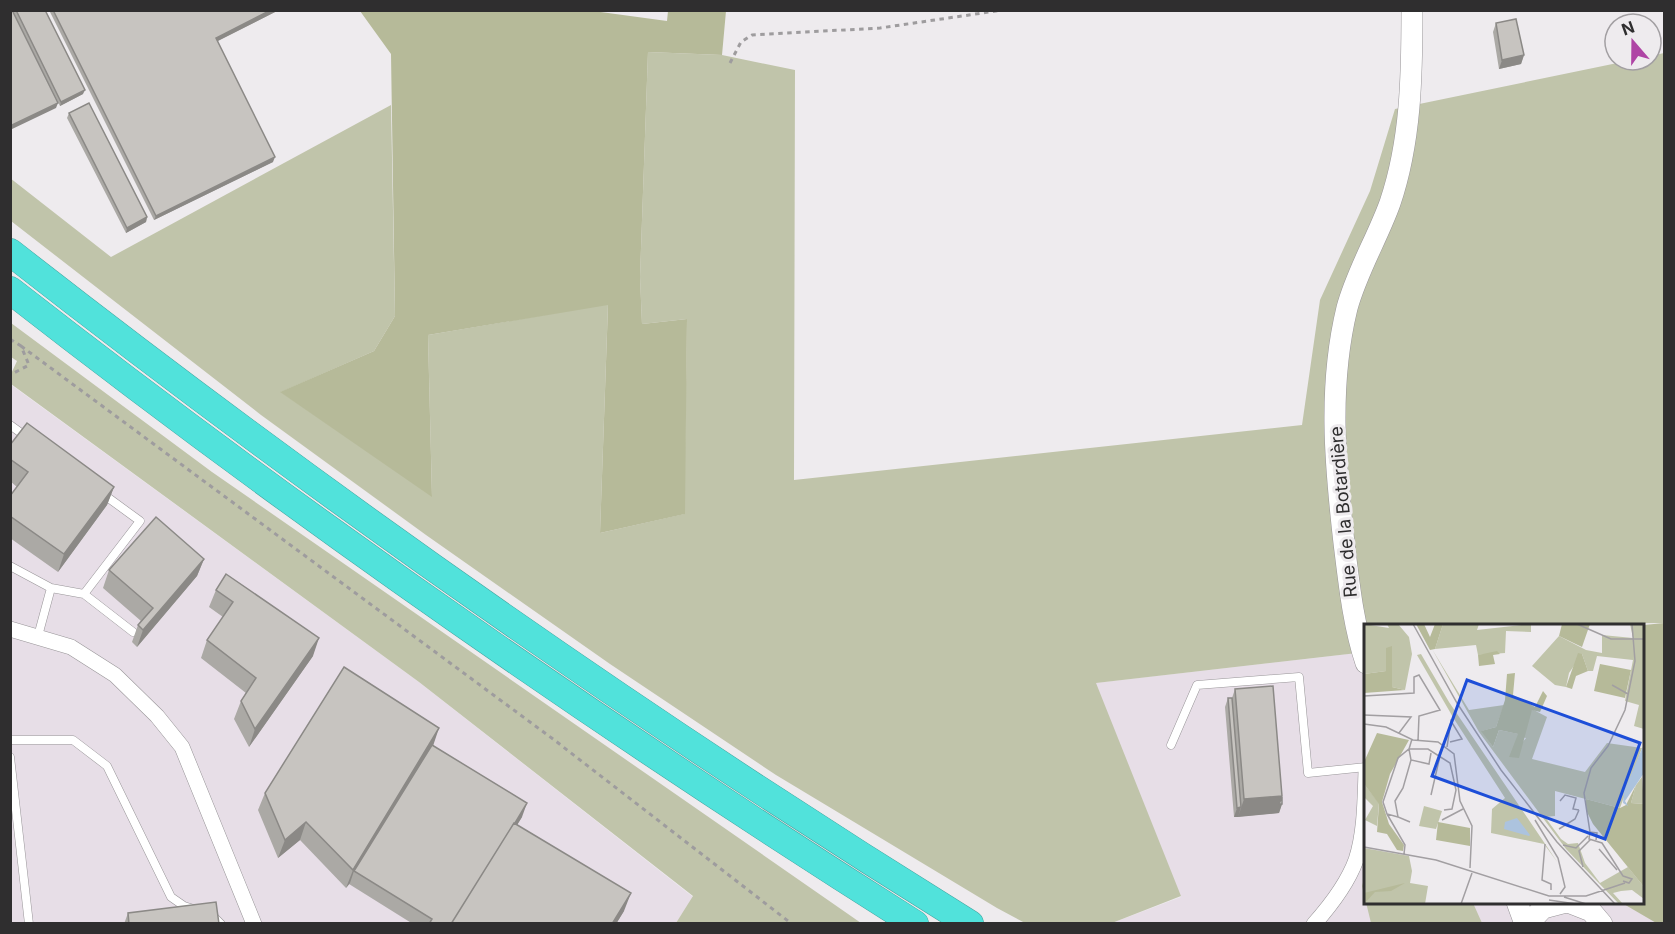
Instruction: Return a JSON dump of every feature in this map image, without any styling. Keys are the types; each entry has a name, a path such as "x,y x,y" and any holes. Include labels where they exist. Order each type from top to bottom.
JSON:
{"highway":[{"path":"10,252 242,430 491,608 722,765 970,924"},
{"path":"10,290 212,443 460,623 699,784 915,924"}],"street":[{"name":"Rue de la Botardière","path":"1364,655 1352,609 1338,489 1335,374 1348,308 1366,255 1389,206 1400,170 1408,129 1413,10"},
{"path":"10,629 71,647 115,675 157,716 182,747 254,924"},
{"path":"1314,924 1327,909 1356,860 1364,806"},
{"path":"1517,904 1527,924 1543,908 1557,904"},
{"path":"1564,904 1591,911 1602,924"}],"lane":[{"path":"10,424 38,445"},
{"path":"84,594 140,521 94,486"},
{"path":"10,566 51,588 84,594 133,632"},
{"path":"38,636 51,588"},
{"path":"1171,745 1197,685 1299,677 1308,773 1364,767"},
{"path":"10,740 73,740 107,765 171,897 184,906 206,911 221,924"},
{"path":"10,757 29,924"}],"path":[{"path":"730,63 741,42 752,35 880,28 1004,10"},
{"path":"10,339 553,739 792,924"},
{"path":"10,375 29,365 21,346"}],"shaded area":[{"path":"10,384 419,682 693,897 676,923 11,923"},
{"path":"1364,652 1364,904 1624,904 1658,923 1112,923 1181,897 1095,683"}],"green space":[{"path":"586,10 667,21 668,11 726,11 722,55 648,52 640,277 642,324 687,319 685,514 600,533 608,305 428,335 432,497 280,392 374,351 395,316 391,54 360,11"},
{"path":"648,52 722,55 795,70 794,480 1302,425 1320,300 1370,191 1395,109 1603,66 1603,72 1663,72 1664,53 1664,623 1364,624 1364,652 1096,683 1181,896 1112,923 1025,923 776,775 610,664 426,535 261,415 11,221 10,178 111,257 391,105 395,316 374,351 281,392 432,496 428,335 608,304 600,533 684,514 687,319 642,324 640,277"},
{"path":"11,323 212,472 861,923 676,923 693,896 419,682 11,384 11,374 17,361 11,357"},
{"path":"1664,623 1664,923 1658,924 1624,904 1645,904 1645,625"},
{"path":"1366,904 1473,904 1482,923 1371,923"}],"building":[{"path":"10,10 58,103 10,126"},
{"path":"16,10 45,10 85,90 61,102"},
{"path":"53,10 271,10 216,38 275,157 156,216"},
{"path":"1516,19 1524,55 1502,60 1496,23"},
{"path":"89,103 147,217 127,228 69,113"},
{"path":"27,423 114,487 64,554 10,516 10,496 28,472 10,459 10,445"},
{"path":"156,517 204,559 143,630 138,625 153,608 109,570"},
{"path":"226,574 319,638 255,729 241,701 256,678 207,640 233,602 216,590"},
{"path":"344,667 439,728 353,870 306,822 285,840 265,793"},
{"path":"1273,686 1282,796 1244,799 1235,689"},
{"path":"1228,698 1232,698 1241,807 1237,808"},
{"path":"432,745 527,803 451,924 429,924 432,919 354,871"},
{"path":"514,823 631,893 612,924 451,924"},
{"path":"216,902 219,924 129,924 128,913"}]}
